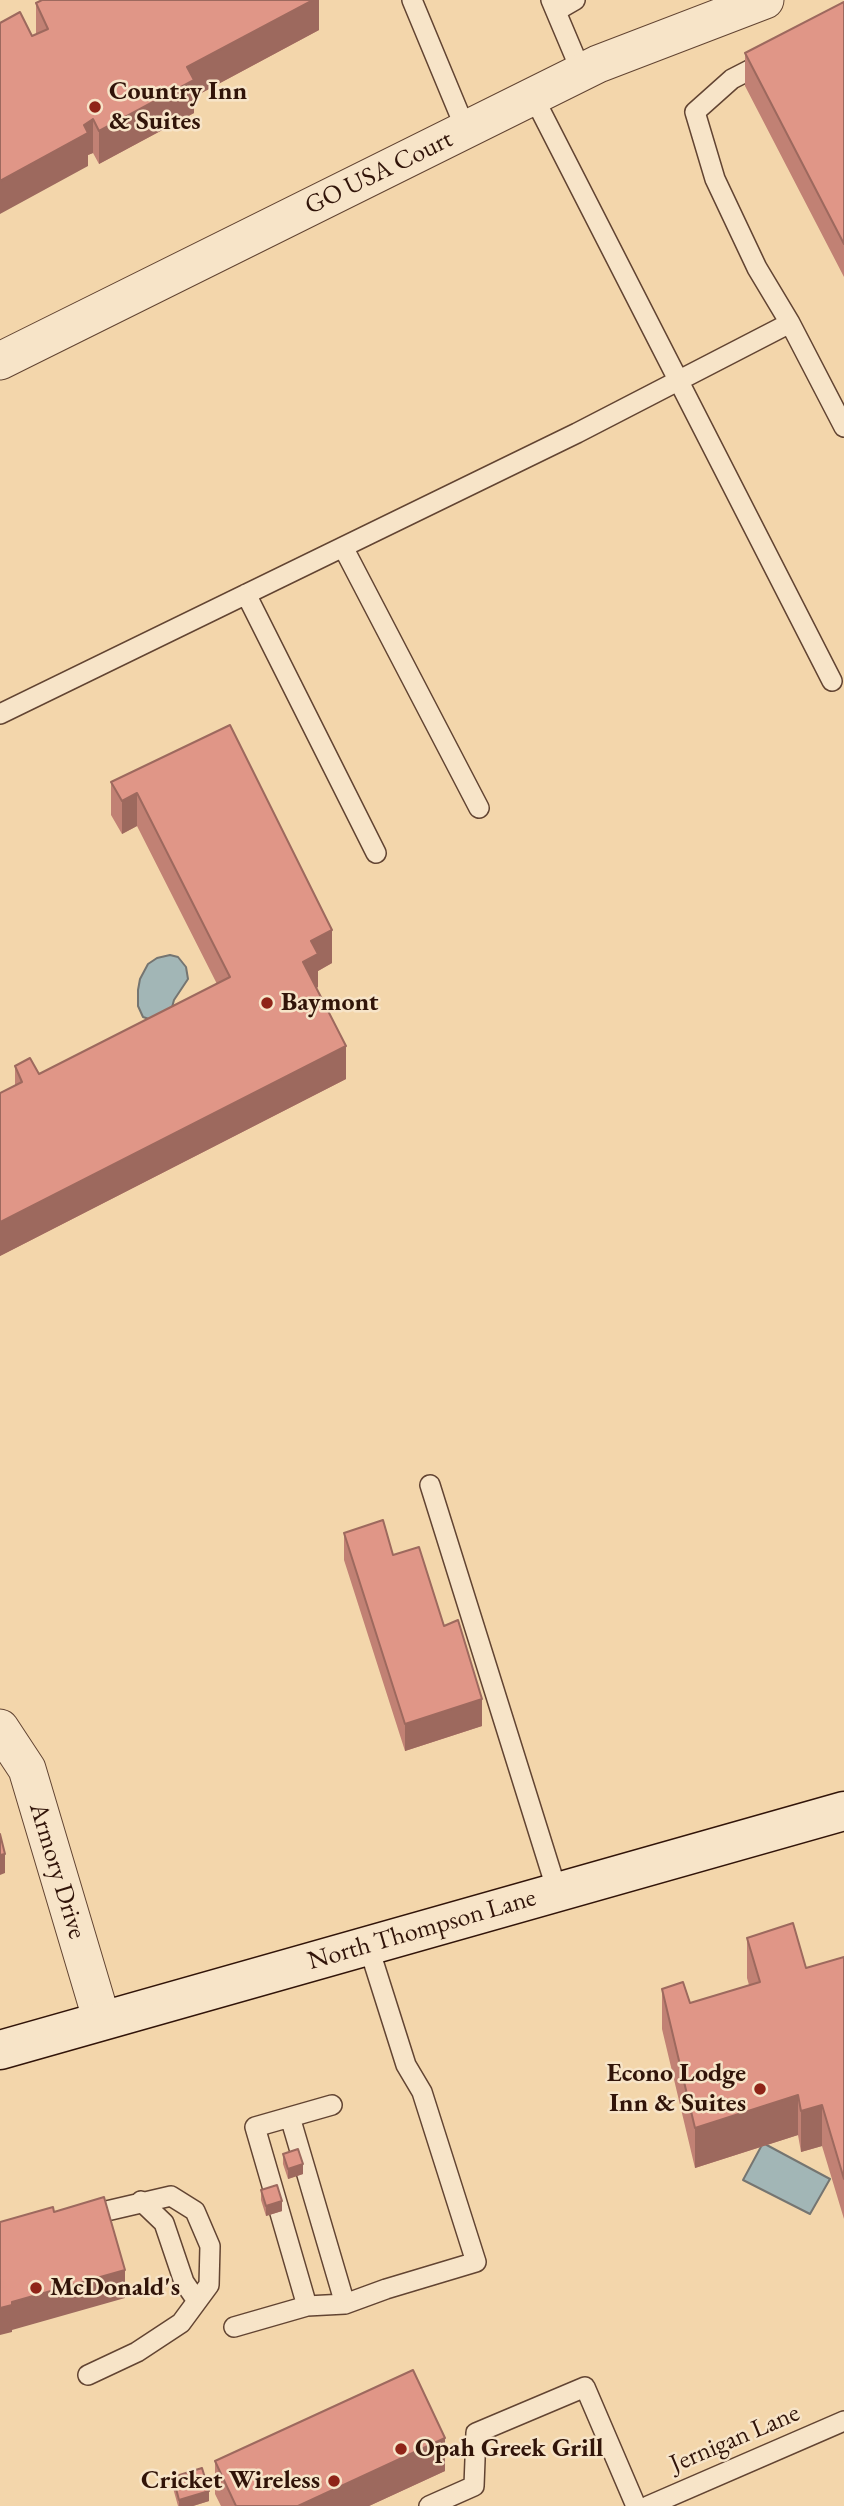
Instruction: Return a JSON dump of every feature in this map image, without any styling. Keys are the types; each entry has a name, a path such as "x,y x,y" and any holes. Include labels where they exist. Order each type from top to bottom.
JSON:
{"main road":[{"name":"North Thompson Lane","path":"0,2050 844,1811"}],"street":[{"name":"GO USA Court","path":"0,361 582,71 765,0"},
{"name":"Armory Drive","path":"0,1728 27,1769 102,2021"}],"lane":[{"path":"412,0 466,130"},
{"path":"575,0 554,5 582,71"},
{"path":"788,50 732,79 695,112 715,179 757,268 790,323 844,427"},
{"path":"533,96 832,681"},
{"path":"0,714 577,433 790,323"},
{"path":"342,547 479,808"},
{"path":"246,594 376,853"},
{"path":"430,1485 557,1891"},
{"path":"234,2328 307,2306 345,2304 477,2262 422,2092 406,2065 368,1945"},
{"path":"307,2306 256,2127 332,2105"},
{"path":"290,2117 345,2304"},
{"path":"66,2222 141,2201 171,2196 195,2211 210,2246 209,2286 181,2323 137,2352 88,2375"},
{"path":"141,2201 164,2223 184,2282 197,2301"},
{"path":"429,2506 474,2486 476,2433 586,2386 636,2506"},
{"name":"Jernigan Lane","path":"648,2506 681,2499 844,2421"}],"shaded area":[{"path":"170,955 178,957 186,967 188,979 174,1000 171,1011 152,1020 143,1017 138,1006 140,979 148,964 157,958"},
{"path":"763,2143 830,2179 810,2214 743,2180"}],"building":[{"name":"Country Inn & Suites","path":"42,0 313,0 187,67 194,80 99,131 93,119 84,125 88,133 0,181 0,23 20,12 32,36 48,29 36,3"},
{"path":"844,2 844,244 745,53"},
{"name":"Baymont","path":"230,725 332,930 311,941 318,954 303,962 346,1046 0,1222 0,1093 22,1082 15,1066 30,1058 39,1074 230,977 137,793 122,801 111,782"},
{"path":"383,1520 393,1555 419,1547 444,1626 458,1620 482,1699 405,1724 344,1533"},
{"path":"0,1834 5,1854 0,1855"},
{"name":"Econo Lodge Inn & Suites","path":"793,1923 806,1968 844,1957 844,2179 822,2105 801,2111 798,2095 695,2128 662,1989 683,1982 690,2003 760,1982 747,1938"},
{"path":"298,2149 303,2164 288,2169 283,2154"},
{"path":"277,2185 282,2201 266,2206 261,2190"},
{"path":"104,2197 125,2270 12,2302 12,2305 0,2308 0,2222 53,2207 54,2212"},
{"path":"413,2370 445,2438 298,2506 236,2506 215,2461"},
{"path":"202,2468 209,2491 179,2500 173,2477"}],"place":[{"name":"Country Inn & Suites","path":"95,107"},
{"name":"Baymont","path":"267,1003"},
{"name":"Econo Lodge Inn & Suites","path":"760,2089"},
{"name":"McDonald's","path":"36,2288"},
{"name":"Opah Greek Grill","path":"401,2449"},
{"name":"Cricket Wireless","path":"334,2481"}]}
